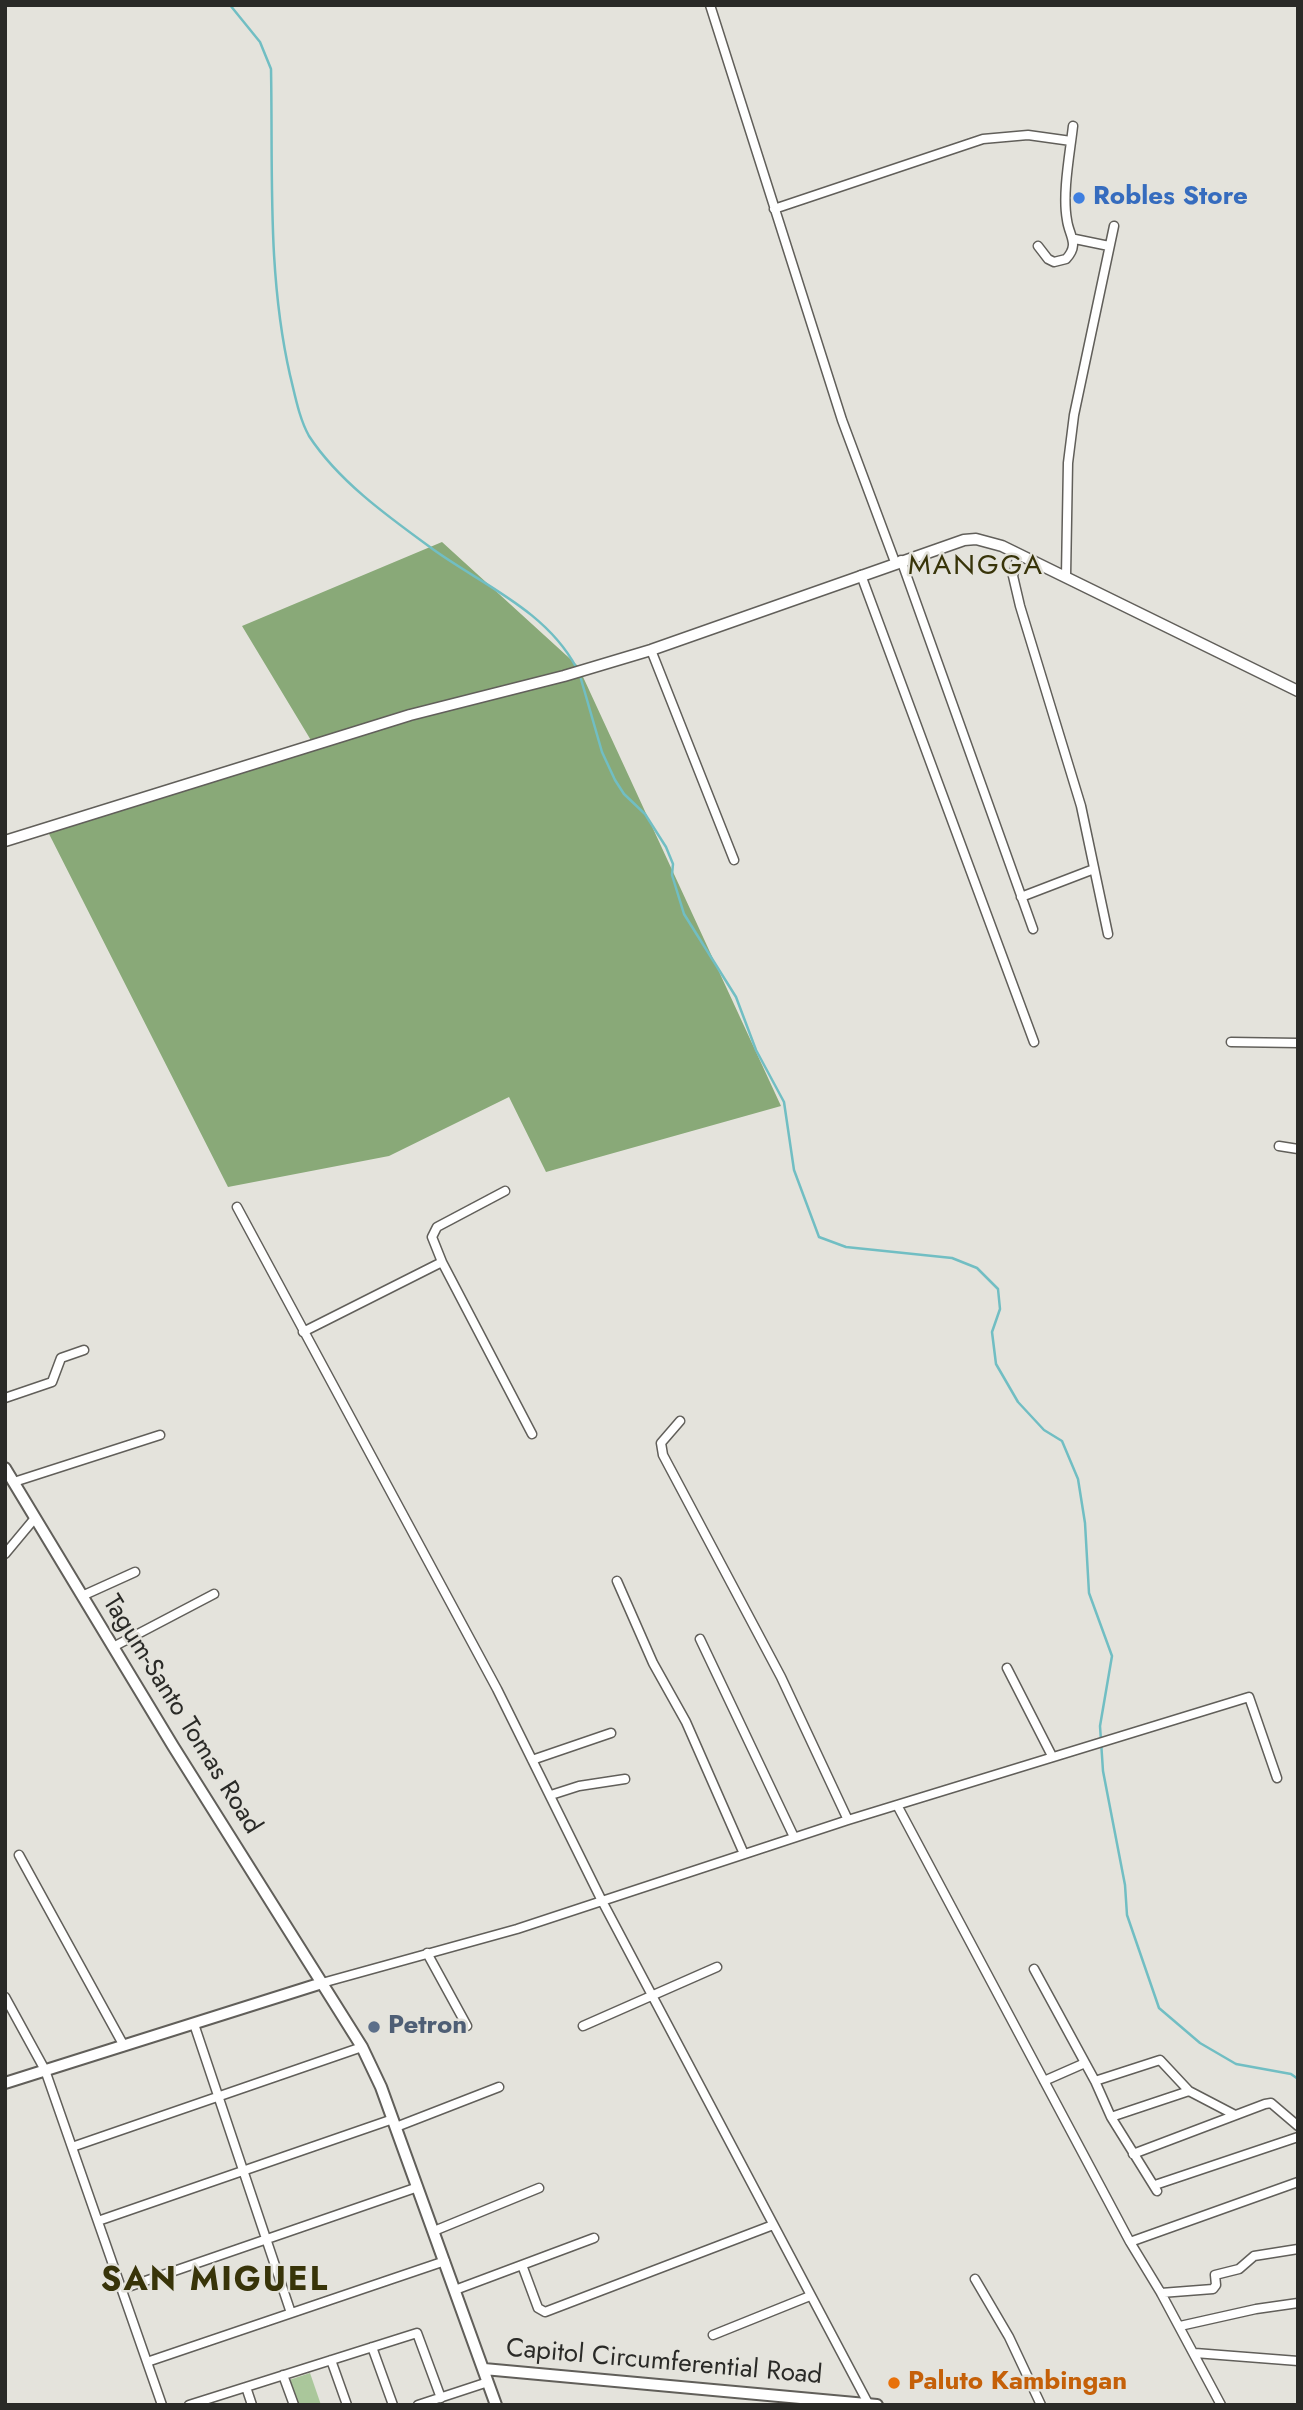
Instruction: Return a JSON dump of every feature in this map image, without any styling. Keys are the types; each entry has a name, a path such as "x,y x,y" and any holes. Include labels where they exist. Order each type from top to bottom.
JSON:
{"main road":[{"name":"Tagum-Santo Tomas Road","path":"5,1468 322,1983"},
{"path":"5,2083 322,1983"},
{"name":"Capitol Circumferential Road","path":"322,1983 362,2047 394,2123 484,2369 877,2405"},
{"path":"484,2369 496,2405"}],"street":[{"path":"710,5 846,431 898,561 1033,929"},
{"path":"1038,246 1048,259 1061,262 1071,254 1075,239 1066,216 1073,126"},
{"path":"774,209 984,139 1028,135 1072,141"},
{"path":"1066,576 1068,463 1072,427 1114,226"},
{"path":"1075,239 1109,246"},
{"path":"5,841 410,715 564,676 651,650 898,561 951,543 976,539 1066,576 1298,691"},
{"path":"1018,554 1013,576 1020,606 1082,806 1108,934"},
{"path":"861,575 1034,1042"},
{"path":"651,650 734,860"},
{"path":"1021,897 1094,869"},
{"path":"1231,1042 1298,1043"},
{"path":"1279,1146 1298,1149"},
{"path":"505,1191 436,1227 432,1237 442,1262 532,1434"},
{"path":"237,1206 406,1518 551,1795 601,1899 869,2404"},
{"path":"303,1332 442,1262"},
{"path":"5,1398 52,1382 61,1358 84,1350"},
{"path":"680,1421 661,1443 663,1455 781,1677 848,1820"},
{"path":"14,1482 160,1435"},
{"path":"5,1554 35,1518"},
{"path":"82,1596 135,1572"},
{"path":"617,1581 653,1663 686,1722 744,1854"},
{"path":"113,1647 214,1594"},
{"path":"701,1639 794,1837"},
{"path":"1007,1668 1052,1756"},
{"path":"322,1983 517,1929 601,1899 1090,1743 1249,1697 1278,1777"},
{"path":"532,1760 611,1733"},
{"path":"551,1795 579,1786 625,1779"},
{"path":"897,1805 1130,2242 1180,2326 1221,2405"},
{"path":"19,1855 124,2046"},
{"path":"428,1953 467,2026"},
{"path":"583,2026 654,1998 717,1967"},
{"path":"1034,1969 1095,2081 1111,2117 1156,2188 1298,2137"},
{"path":"5,1997 46,2070 162,2405"},
{"path":"194,2024 291,2313"},
{"path":"72,2147 362,2047"},
{"path":"1095,2081 1160,2060 1189,2091 1235,2115"},
{"path":"1044,2081 1085,2063"},
{"path":"98,2221 499,2087"},
{"path":"1111,2117 1189,2091"},
{"path":"1133,2154 1271,2103 1298,2126"},
{"path":"1130,2242 1298,2182"},
{"path":"121,2289 418,2187"},
{"path":"434,2231 539,2188"},
{"path":"522,2265 538,2308 541,2311 550,2311 773,2225"},
{"path":"455,2290 594,2238"},
{"path":"1161,2293 1213,2289 1216,2285 1215,2275 1239,2269 1250,2258 1298,2249"},
{"path":"147,2362 444,2261"},
{"path":"975,2279 1009,2337 1041,2405"},
{"path":"713,2334 810,2296"},
{"path":"1180,2326 1256,2309 1298,2303"},
{"path":"189,2405 207,2402 417,2333 440,2398"},
{"path":"372,2347 393,2405"},
{"path":"1195,2353 1298,2361"},
{"path":"331,2360 347,2405"},
{"path":"283,2375 293,2405"},
{"path":"418,2405 488,2382"},
{"path":"246,2387 252,2405"}],"green space":[{"path":"442,542 578,666 781,1106 546,1172 509,1097 389,1156 228,1187 45,826 312,742 242,626"},
{"path":"310,2373 321,2405 297,2405 289,2380"}],"waterway":[{"path":"230,5 260,42 271,69 274,261 290,375 309,436 335,469 383,512 531,615 563,647 576,667"},
{"path":"581,679 602,752 615,780 624,794 645,814 666,847 673,864 672,875 684,914 736,997 756,1050 784,1102 794,1170 819,1237 846,1247 952,1258 977,1268 998,1289 1000,1309 992,1332 996,1364 1018,1402 1044,1430 1062,1441 1078,1479 1085,1523 1089,1593 1112,1656 1100,1726 1103,1771 1125,1885 1127,1915 1159,2008 1200,2043 1236,2064 1291,2074 1298,2079"}],"place":[{"name":"Robles Store","path":"1079,198"},
{"name":"Petron","path":"374,2027"},
{"name":"Paluto Kambingan","path":"894,2383"}],"district":[{"name":"MANGGA","path":"976,567"},
{"name":"SAN MIGUEL","path":"215,2282"}]}
